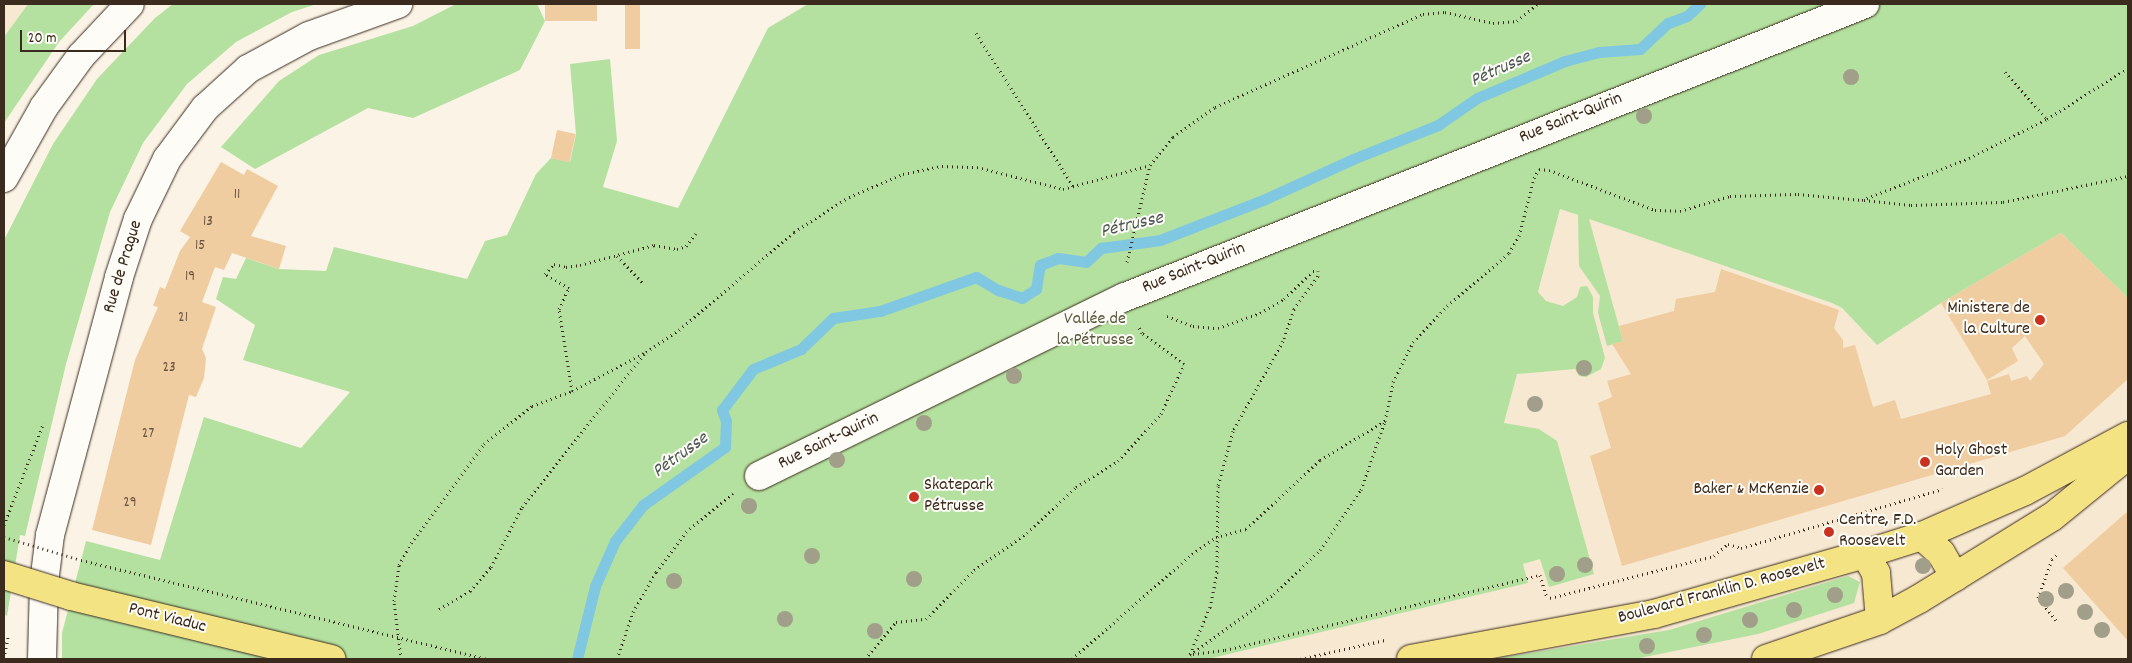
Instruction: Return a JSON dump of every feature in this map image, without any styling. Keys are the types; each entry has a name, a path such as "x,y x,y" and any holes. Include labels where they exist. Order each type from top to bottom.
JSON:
{"main road":[{"name":"Boulevard Franklin D. Roosevelt","path":"1411,659 1654,614 1865,554 1922,536 2025,491 2128,436"},
{"path":"1766,659 1807,653 1880,620 2052,517 2128,455"},
{"path":"1922,536 1941,553 1954,577"},
{"path":"1865,554 1876,573 1880,620"},
{"name":"Pont Viaduc","path":"4,576 71,596 332,659"}],"street":[{"path":"4,178 44,107 82,56 130,4"},
{"name":"Rue de Prague","path":"42,659 44,583 50,535 119,277 138,219 167,159 205,108 248,69 310,36 398,4"},
{"name":"Rue Saint-Quirin","path":"759,476 1125,297 1865,4"}],"path":[{"path":"1125,267 1150,165 1173,137 1215,107 1423,14 1445,12 1493,23 1517,21 1538,4"},
{"path":"976,33 1073,186"},
{"path":"1862,200 1969,158 2047,119 2128,68"},
{"path":"2005,72 2047,119"},
{"path":"401,659 394,601 399,565 411,543 484,444 532,406 572,391 646,352 679,330 794,232 849,197 903,174 942,166 977,167 1051,188 1073,186 1150,165"},
{"path":"1190,655 1274,594 1320,550 1361,490 1385,421 1392,382 1413,342 1447,306 1509,253 1519,236 1534,178 1540,169 1549,170 1655,210 1680,211 1730,196 1798,194 1912,205 2003,202 2128,176"},
{"path":"572,391 559,309 569,288 545,274 554,264 566,267 654,245 677,249 686,246 696,233"},
{"path":"616,255 643,282"},
{"path":"1168,316 1193,326 1218,328 1260,313 1284,299 1313,271 1318,271 1318,276 1294,309 1283,342 1233,431 1218,486 1217,572 1210,607 1190,655"},
{"path":"865,659 896,622 926,619 974,570 1027,533 1076,487 1118,461 1161,414 1184,364 1142,333 1125,297"},
{"path":"438,609 470,590 491,567 522,507 646,352"},
{"path":"1072,659 1192,554 1216,537 1246,529 1320,460 1385,421"},
{"name":"Rue Saint-Quirin","path":"617,659 633,612 656,572 686,532 717,503 759,476"},
{"path":"1190,655 1225,650 1540,575 1547,598 1714,556 1728,544 1741,548 1945,488"},
{"path":"4,537 81,560 488,659"},
{"path":"2056,620 2038,598 2052,559 2059,552"},
{"path":"4,658 10,628"}],"shaded area":[{"path":"4,4 28,4 4,37"},
{"path":"1560,209 1832,303 1842,308 1877,345 1941,303 2061,233 2128,298 2128,659 1208,659 1528,583 1523,564 1540,559 1504,423"}],"green space":[{"path":"28,4 94,4 59,42 4,123 4,37"},
{"path":"173,4 317,4 292,12 236,42 187,84 143,143 110,212 66,364 25,536 20,535 7,616 4,614 4,240 53,144 97,79 155,18"},
{"path":"456,4 537,4 545,21 520,70 413,118 368,108 255,169 221,147 279,81 319,55 413,26"},
{"name":"Vallée de la Pétrusse","path":"808,4 2128,4 2128,298 2061,233 1941,303 1877,345 1842,308 1832,303 1589,219 1623,341 1607,346 1598,313 1600,296 1579,266 1578,215 1560,209 1538,292 1546,301 1563,306 1577,297 1580,287 1587,286 1593,297 1593,313 1605,358 1601,369 1586,377 1579,376 1575,369 1517,374 1504,423 1539,429 1557,441 1594,574 1549,587 1540,559 1523,564 1528,583 1208,659 62,659 62,633 86,541 160,560 204,417 301,448 350,392 243,360 255,325 216,299 223,277 236,279 246,258 279,269 326,271 334,247 467,279 485,241 507,235 536,174 551,158 570,162 576,134 570,64 610,59 617,141 603,187 678,208 768,28"},
{"path":"1848,576 1860,582 1854,603 1758,634 1635,659 1493,659 1669,630"}],"building":[{"path":"545,4 597,4 597,21 545,21"},
{"path":"625,4 640,4 640,49 625,49"},
{"path":"557,130 576,134 570,162 551,158"},
{"path":"221,162 244,175 247,169 278,186 251,236 286,246 279,269 232,253 224,270 215,267 202,302 216,307 202,349 206,358 204,378 196,397 189,395 151,545 92,530 135,360 158,307 153,306 160,287 165,289 180,251 190,237 180,231"},
{"path":"2061,233 2128,298 2128,379 2065,436 1622,566 1590,456 1611,448 1598,403 1612,397 1607,381 1631,374 1612,344 1623,341 1619,326 1674,311 1676,299 1715,292 1721,269 1839,310 1834,328 1843,340 1843,348 1855,345 1873,407 1895,400 1901,419 1991,394 1987,381 2009,374 2011,381 2027,376 2030,381 2044,364 2025,336 2012,348 2018,361 1987,380 1941,303"},
{"path":"2128,511 2128,641 2063,568"}],"waterway":[{"name":"Pétrusse","path":"577,659 595,586 615,541 643,505 725,447 726,421 722,410 753,369 801,349 833,318 880,311 976,277 998,290 1022,298 1036,289 1040,265 1058,258 1086,262 1101,248 1160,240 1263,200 1353,159 1438,125 1477,98 1565,61 1599,52 1640,49 1668,23 1687,16 1700,4"}],"place":[{"name":"Ministere de la Culture","path":"2040,320"},
{"name":"Holy Ghost Garden","path":"1925,462"},
{"name":"Baker & McKenzie","path":"1819,490"},
{"name":"Skatepark Pétrusse","path":"914,497"},
{"name":"Centre, F.D. Roosevelt","path":"1829,532"}]}
